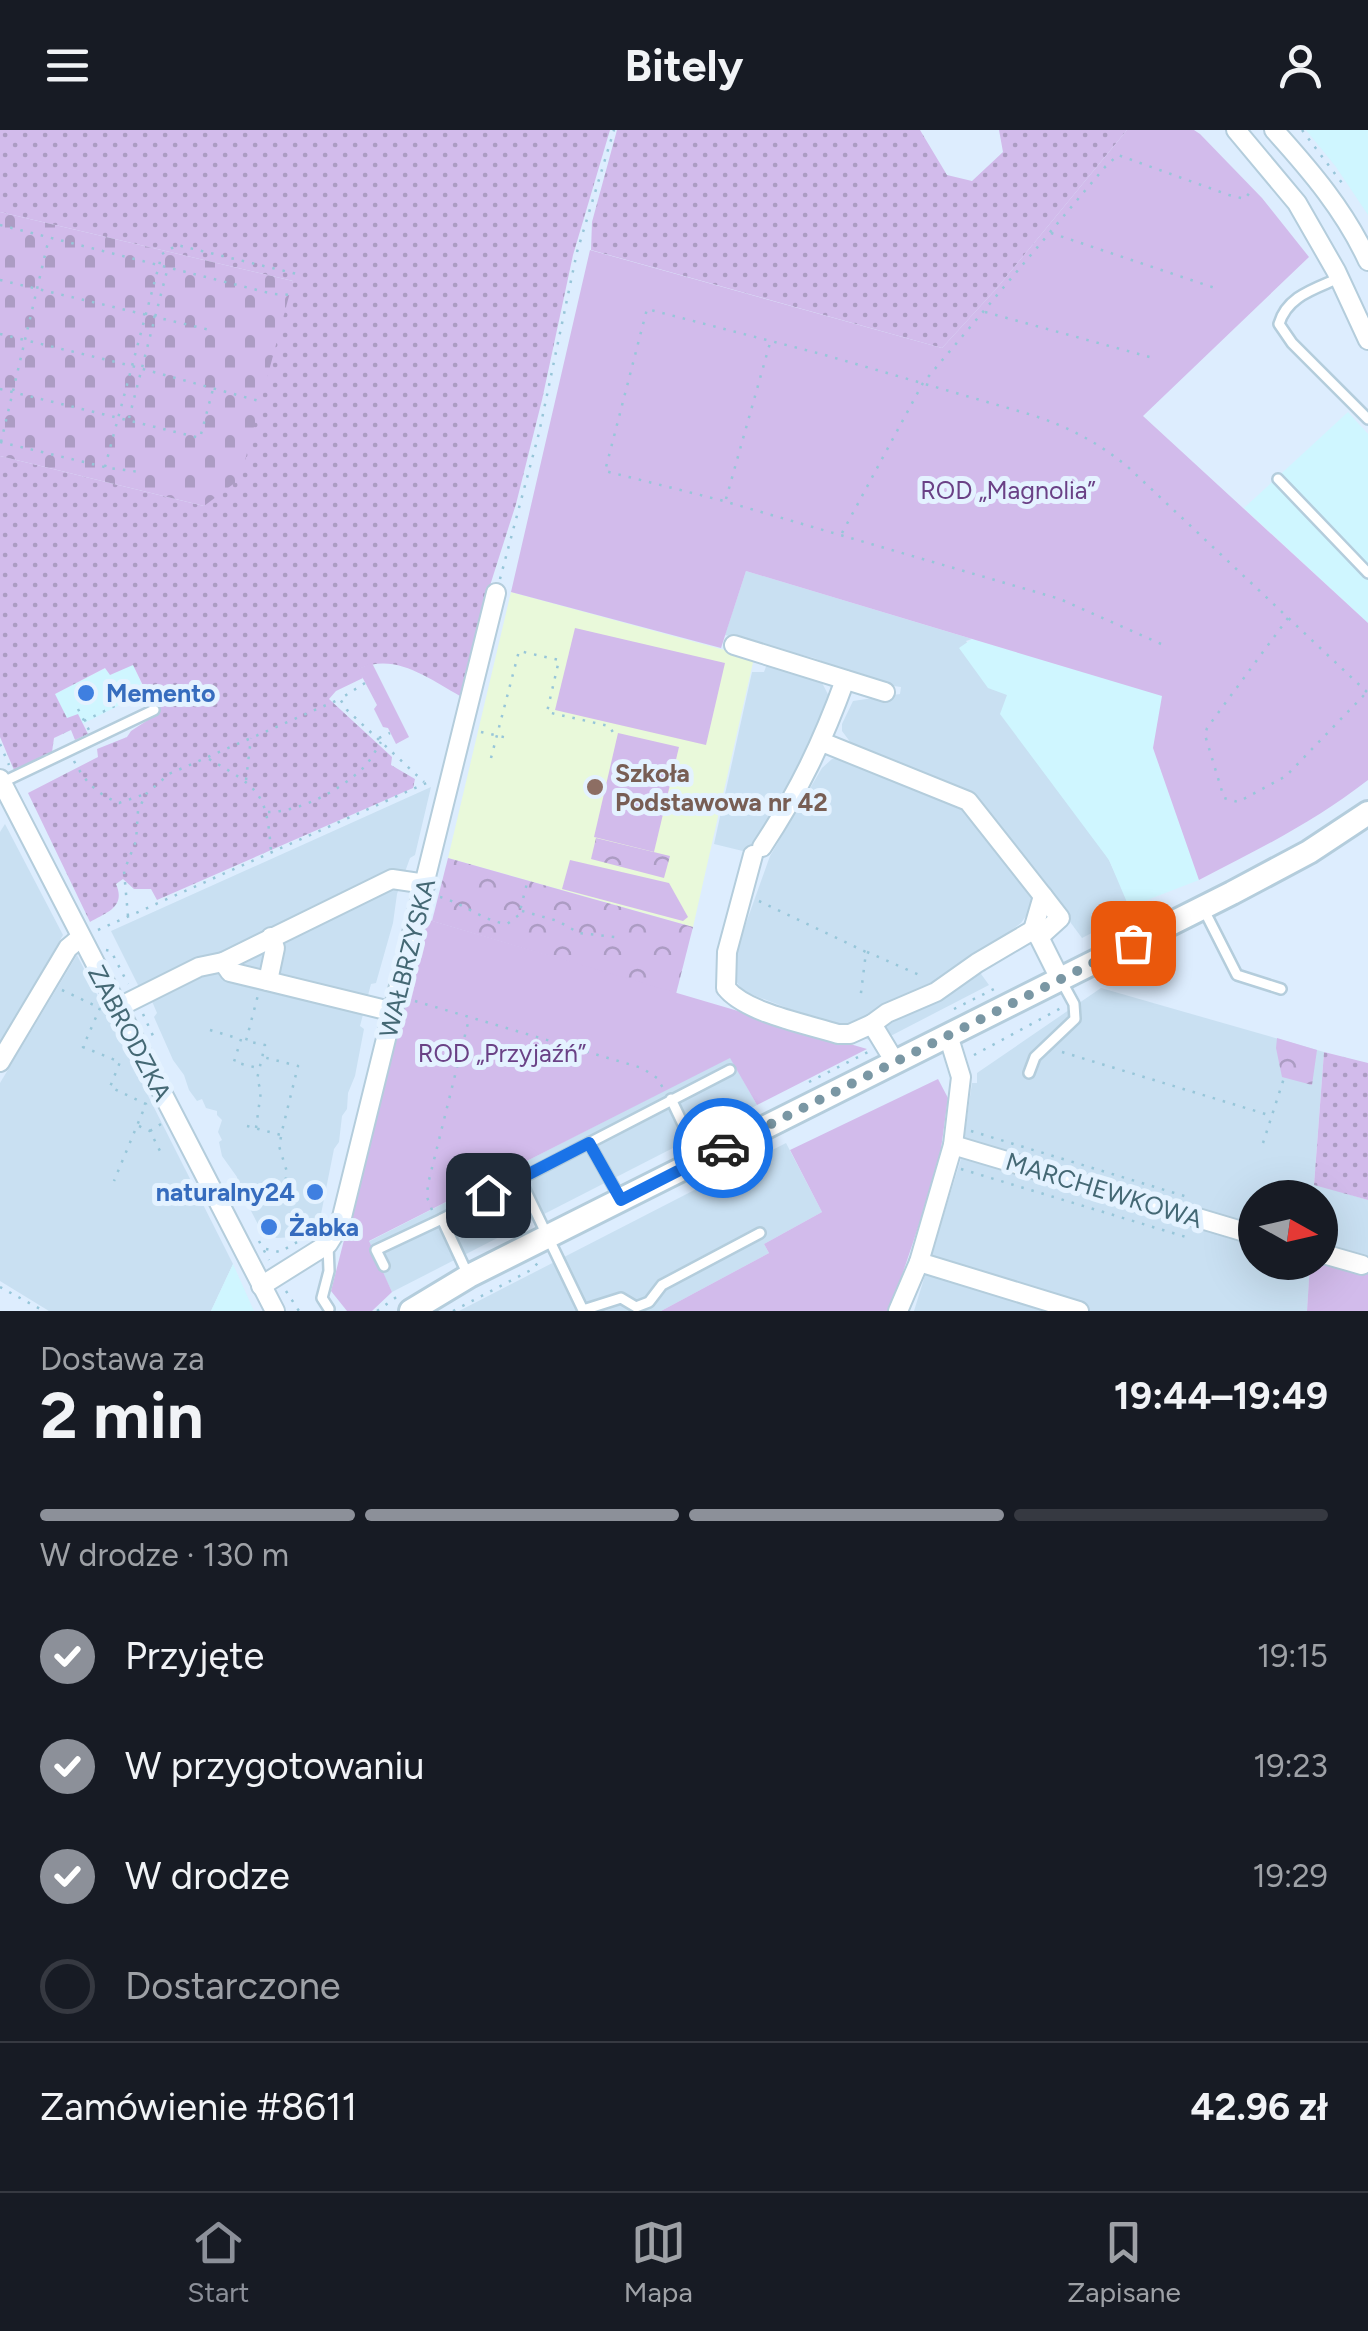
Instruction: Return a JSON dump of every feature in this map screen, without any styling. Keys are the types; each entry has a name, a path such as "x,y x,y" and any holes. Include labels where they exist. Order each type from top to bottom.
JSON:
{"street":[{"path":"1236,130 1297,203 1368,340"},
{"path":"1274,130 1344,216 1368,264 1339,278"},
{"name":"WAŁBRZYSKA","path":"328,1244 340,1225 401,1006 496,593"},
{"path":"734,646 794,661 885,692"},
{"path":"846,680 796,796 758,851 724,970 726,988 752,1006 838,1034 850,1034 1036,934"},
{"path":"822,742 968,802 1042,896 1036,934 1058,974"},
{"name":"ZABRODZKA","path":"1,780 6,806 268,1286"},
{"path":"424,1308 469,1276 544,1249 621,1200 948,1036 1058,974 1203,908 1309,852 1368,813"},
{"path":"117,1008 199,967 223,962 392,879 430,890"},
{"path":"0,1062 68,948 80,938"},
{"path":"265,980 275,948 270,938"},
{"path":"223,962 230,972 401,1006"},
{"path":"872,1024 895,1062"},
{"path":"898,1311 919,1262 953,1145 961,1076 948,1036"},
{"name":"MARCHEWKOWA","path":"953,1145 1238,1230"},
{"path":"264,1311 268,1286 328,1244"},
{"path":"1338,1258 1362,1265"},
{"path":"919,1262 1079,1311"},
{"path":"268,1286 275,1311"}],"lane":[{"path":"1339,278 1299,296 1283,309 1279,324 1292,343 1368,420"},
{"path":"1278,479 1368,573"},
{"path":"1,780 154,710"},
{"path":"1203,908 1237,975 1282,989"},
{"path":"1029,1073 1035,1057 1075,1019 1074,1004 1058,974"},
{"path":"384,1266 376,1250 730,1070"},
{"path":"671,1099 700,1160"},
{"path":"589,1143 621,1200"},
{"path":"520,1179 544,1249 583,1310 621,1298 636,1307 648,1302 662,1285 760,1233"},
{"path":"442,1219 469,1276"},
{"path":"328,1244 329,1271 322,1298 329,1309"}],"path":[{"path":"496,593 538,433 577,252 614,130"},
{"path":"841,535 923,383 1118,155 1229,195 1245,199 1250,192"},
{"path":"0,225 273,294 294,295"},
{"path":"1050,232 1218,289"},
{"path":"49,237 0,442 107,468 140,472"},
{"path":"107,468 162,254 177,245 301,274"},
{"path":"129,418 168,266"},
{"path":"0,280 210,330"},
{"path":"1161,644 1060,599 605,471 647,308 923,383 1064,425 1096,441 1288,618 1368,692 1286,776 1238,802 1224,798 1205,735 1207,728 1288,618"},
{"path":"983,311 1157,359"},
{"path":"0,334 142,368 259,402"},
{"path":"726,502 770,342"},
{"path":"0,388 200,438 213,389"},
{"path":"491,758 519,651 559,660 547,712 609,726 616,737"},
{"path":"128,916 124,871 136,841 138,810 146,794 169,774 340,699 365,683"},
{"path":"340,699 425,784"},
{"path":"84,720 124,702"},
{"path":"78,708 94,738"},
{"path":"475,730 508,738"},
{"path":"268,812 286,812 329,792 363,768 380,740 390,733"},
{"path":"246,780 251,737"},
{"path":"68,751 82,776 100,795 119,803 146,794"},
{"path":"207,758 246,780 268,812 271,853"},
{"path":"80,938 438,778"},
{"path":"430,890 502,924 515,920 526,883"},
{"path":"744,894 945,986"},
{"path":"520,910 558,921 579,933 614,937"},
{"path":"860,1001 866,952"},
{"path":"259,1068 234,1062 265,980"},
{"path":"48,982 100,1008 83,1046 120,1062 110,1086 146,1104 114,1181"},
{"path":"401,1006 470,1018 642,1068 663,1088"},
{"path":"432,1210 428,1184 470,1018"},
{"path":"210,1030 265,1046 257,1079 261,1102 256,1128"},
{"path":"1053,1040 1063,1054 1272,1116"},
{"path":"262,1057 298,1066 279,1146 287,1172 282,1204"},
{"path":"1263,1142 1284,1078"},
{"path":"150,1131 165,1122"},
{"path":"137,1126 150,1131 163,1157"},
{"path":"247,1126 282,1135"},
{"path":"976,1132 1192,1196"},
{"path":"970,1172 1096,1213 1186,1236"},
{"path":"264,1248 280,1252 294,1241 308,1240"},
{"path":"453,1311 531,1270 544,1249"},
{"path":"268,1286 299,1311"},
{"path":"0,1288 44,1311"}],"shaded area":[{"path":"1306,130 1368,130 1368,215 1336,167"},
{"path":"1348,412 1368,434 1368,623 1244,508"},
{"path":"746,571 972,639 966,641 1007,695 1109,860 1133,912 1082,938 976,795 851,743 842,724 853,701 900,694 901,687 878,684 814,658 725,635"},
{"name":"Szkoła Podstawowa nr 42","path":"511,592 754,658 693,927 448,858"},
{"path":"972,639 1163,696 1153,748 1199,880 1129,907 1109,860 1000,714 1007,695 988,688 959,648"},
{"path":"133,664 145,692 65,733 55,694 106,668"},
{"path":"767,664 821,681 830,698 801,770 751,853 714,844 752,672 764,672"},
{"path":"840,758 965,810 1031,897 1032,908 1021,923 971,960 989,985 877,1043 743,991 729,971 770,856 822,768 832,759"},
{"path":"431,787 415,855 410,858 397,894 393,923 360,1026 364,1029 355,1076 342,1116 321,1214 313,1226 297,1237 276,1238 272,1232 264,1236 237,1177 222,1156 218,1132 222,1120 217,1111 206,1108 202,1099 197,1101 189,1090 154,1017 157,1013 151,999 146,1001 111,931"},
{"path":"5,824 63,935 0,1043 0,832"},
{"path":"77,955 233,1264 211,1311 49,1311 0,1281 0,1083"},
{"path":"1101,988 1324,1052 1314,1180 1238,1180 1238,1280 1309,1280 1307,1311 914,1311 961,1159 972,1083 977,1083 977,1073"},
{"path":"730,1057 757,1105 392,1292 368,1242"},
{"path":"786,1143 822,1212 764,1244 769,1253 661,1311 459,1311"},
{"path":"1338,1191 1368,1200 1368,1264 1338,1261"},
{"path":"233,1264 254,1311 211,1311"}],"green space":[{"path":"0,130 610,130 573,255 516,504 460,696 411,670 386,664 359,669 363,678 336,691 329,699 392,757 391,765 415,779 413,788 157,900 151,889 134,889 123,879 116,884 117,903 90,922 28,793 98,757 97,749 127,737 157,714 133,665 110,675 105,668 55,694 67,718 78,714 88,734 75,740 71,730 54,738 52,752 14,770 0,737 0,456 204,506 293,281 0,212"},
{"path":"617,130 920,130 947,175 972,181 1003,152 999,130 1127,130 997,288 942,348 591,250 592,222"},
{"name":"ROD „Magnolia”","path":"1127,130 1194,130 1200,134 1262,198 1309,257 1143,416 1368,623 1368,780 1348,795 1265,846 1199,880 1153,748 1162,696 746,571 721,648 511,592 590,250 942,348 997,288"},
{"path":"0,212 293,281 240,479 204,506 0,456"},
{"path":"575,628 725,663 706,745 555,710"},
{"path":"372,663 409,737 396,744 388,728 383,727 374,709 377,705 358,669"},
{"path":"618,733 679,747 654,852 594,837"},
{"path":"596,838 670,856 664,878 591,859"},
{"path":"448,858 693,927 676,994 432,921"},
{"path":"570,860 669,883 688,917 683,921 562,889"},
{"name":"ROD „Przyjaźń”","path":"426,919 867,1049 757,1105 730,1058 369,1241 392,1292 372,1311 347,1311 331,1291"},
{"path":"1277,1038 1317,1050 1312,1085 1282,1077"},
{"path":"1324,1052 1368,1063 1368,1200 1338,1192 1338,1180 1314,1180"},
{"path":"938,1079 948,1098 941,1149 890,1311 661,1311 769,1253 764,1244 822,1212 790,1150"},
{"path":"1338,1264 1368,1273 1368,1311 1307,1311 1309,1280 1338,1280"}],"way so far":[{"path":"723,1148 1133,943"}],"place":[{"name":"Memento","path":"86,693"},
{"name":"Szkoła Podstawowa nr 42","path":"595,787"},
{"name":"naturalny24","path":"315,1192"},
{"name":"Żabka","path":"269,1227"}],"route":[{"path":"488,1195 589,1143 621,1200 723,1148"}]}
